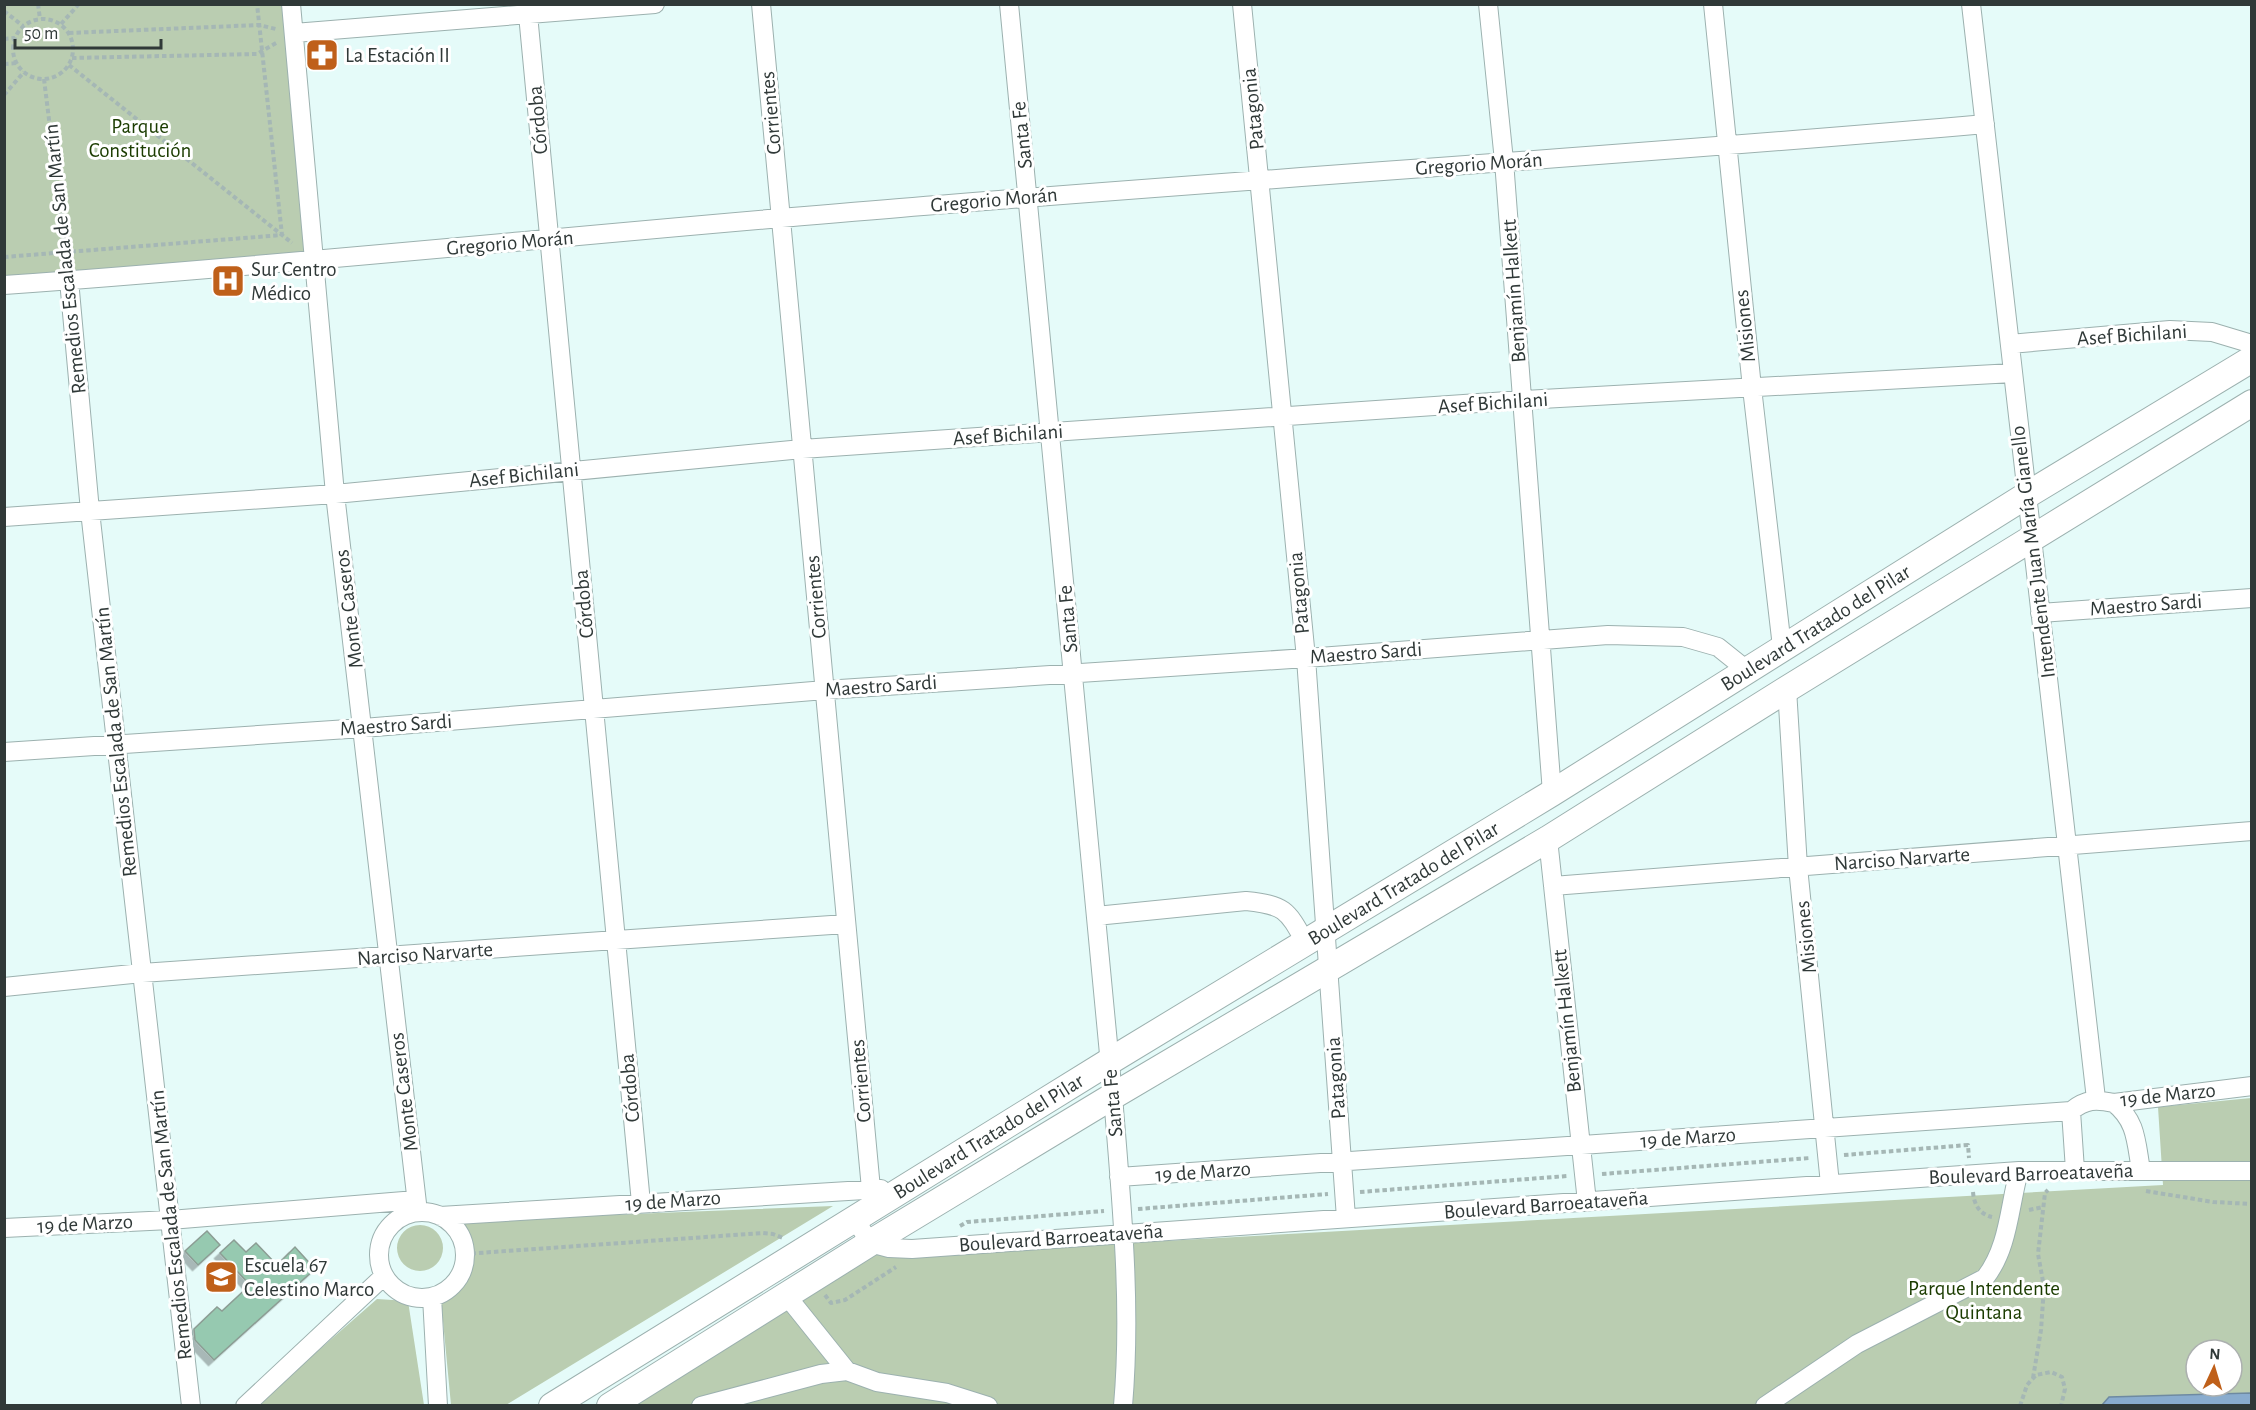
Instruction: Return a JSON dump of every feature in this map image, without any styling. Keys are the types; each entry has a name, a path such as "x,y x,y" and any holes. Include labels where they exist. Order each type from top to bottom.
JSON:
{"main road":[{"name":"Boulevard Tratado del Pilar","path":"552,1406 1748,671 1782,647 2027,495 2252,359"},
{"name":"Boulevard Tratado del Pilar","path":"610,1406 1020,1152 1548,839 1787,689 2252,404"},
{"path":"1002,1128 1020,1152"},
{"path":"769,1271 786,1295"}],"street":[{"name":"Monte Caseros","path":"291,4 335,494 417,1206"},
{"path":"294,33 528,9 655,4"},
{"name":"Corrientes","path":"761,4 871,1189"},
{"name":"Santa Fe","path":"1009,4 1113,1096 1124,1234 1123,1406"},
{"name":"Patagonia","path":"1242,4 1306,658 1315,935 1328,969 1346,1218"},
{"name":"Benjamín Halkett","path":"1488,4 1504,161 1552,792"},
{"name":"Misiones","path":"1713,4 1726,147 1782,647"},
{"name":"Intendente Juan María Gianello","path":"1971,4 2096,1099"},
{"name":"Córdoba","path":"528,9 641,1203"},
{"name":"Gregorio Morán","path":"4,285 549,240 780,217 1504,161 1726,147 1985,124"},
{"name":"Remedios Escalada de San Martín","path":"69,280 90,511 191,1406"},
{"name":"Asef Bichilani","path":"2010,344 2170,330 2212,332 2252,344"},
{"name":"Asef Bichilani","path":"4,517 335,494 802,449 1522,400 2013,373"},
{"name":"Maestro Sardi","path":"2040,613 2252,598"},
{"name":"Maestro Sardi","path":"4,752 363,728 825,690 1608,635 1683,637 1718,647 1748,671"},
{"name":"Misiones","path":"1787,689 1798,867 1830,1184"},
{"name":"Narciso Narvarte","path":"1553,886 2252,831"},
{"name":"Benjamín Halkett","path":"1548,839 1587,1202"},
{"path":"1096,916 1246,902 1268,904 1291,916 1315,935"},
{"name":"Narciso Narvarte","path":"4,987 142,973 846,924"},
{"name":"19 de Marzo","path":"1119,1178 2071,1111 2081,1103 2096,1099 2115,1103 2252,1086"},
{"path":"2115,1103 2131,1120 2141,1170"},
{"path":"2071,1111 2075,1170"},
{"path":"1765,1406 1857,1344 1985,1278 1995,1264 2003,1246 2019,1171"},
{"name":"Boulevard Barroeataveña","path":"870,1243 889,1248 912,1249 2019,1171 2252,1171"},
{"name":"19 de Marzo","path":"440,1216 907,1187"},
{"path":"417,1206 440,1216 457,1230 465,1257 461,1272 452,1285 432,1297 407,1295 394,1288 384,1276 379,1249 384,1235 393,1224 417,1206"},
{"name":"19 de Marzo","path":"4,1228 417,1206"},
{"path":"855,1219 870,1243"},
{"path":"244,1406 384,1276"},
{"path":"786,1295 847,1371"},
{"path":"432,1297 438,1406"},
{"path":"701,1406 821,1374 847,1371 877,1382 947,1393 988,1406"}],"path":[{"path":"38,4 39,19"},
{"path":"61,24 79,4"},
{"path":"257,4 282,235"},
{"path":"4,11 23,26"},
{"path":"39,19 61,24 69,33 73,50 69,65 54,77 44,79 24,72 17,63 13,46 23,26 39,19"},
{"path":"69,33 259,26 294,33"},
{"path":"72,58 257,54 294,33"},
{"path":"4,39 15,38"},
{"path":"4,64 17,63"},
{"path":"69,65 314,260"},
{"path":"4,95 24,72"},
{"name":"Remedios Escalada de San Martín","path":"44,79 69,280"},
{"path":"4,257 282,235"},
{"path":"2033,1378 2041,1330 2044,1287 2038,1254 2044,1193 2050,1187"},
{"path":"2137,1190 2213,1202 2252,1204"},
{"path":"2020,1406 2027,1385 2036,1374 2051,1372 2062,1377 2065,1389 2061,1406"}],"green space":[{"name":"Parque Constitución","path":"5,5 289,5 313,260 5,283"},
{"name":"Parque Intendente Quintana","path":"2251,1098 2251,1393 2244,1393 2244,1338 2184,1338 2184,1395 2109,1397 2102,1406 626,1406 874,1254 915,1255 2163,1185 2158,1107"},
{"path":"833,1206 506,1405 451,1405 441,1300 462,1286 473,1265 471,1242 466,1231 457,1221"},
{"path":"420,1225 436,1232 443,1248 436,1264 420,1271 404,1264 397,1248 404,1232"},
{"path":"377,1299 408,1301 424,1405 255,1406"}],"water":[{"path":"2244,1393 2251,1393 2251,1405 2102,1405 2109,1397 2184,1395 2184,1398 2244,1398"}],"building":[{"path":"207,1231 220,1245 198,1265 185,1251"},
{"path":"234,1240 246,1252 256,1243 277,1265 295,1247 315,1269 214,1360 195,1340 194,1329 217,1307 222,1311 250,1285 220,1253"}],"place":[{"name":"La Estación II","path":"322,55"},
{"name":"Sur Centro Médico","path":"228,281"},
{"name":"Escuela 67 Celestino Marco","path":"221,1277"}]}
